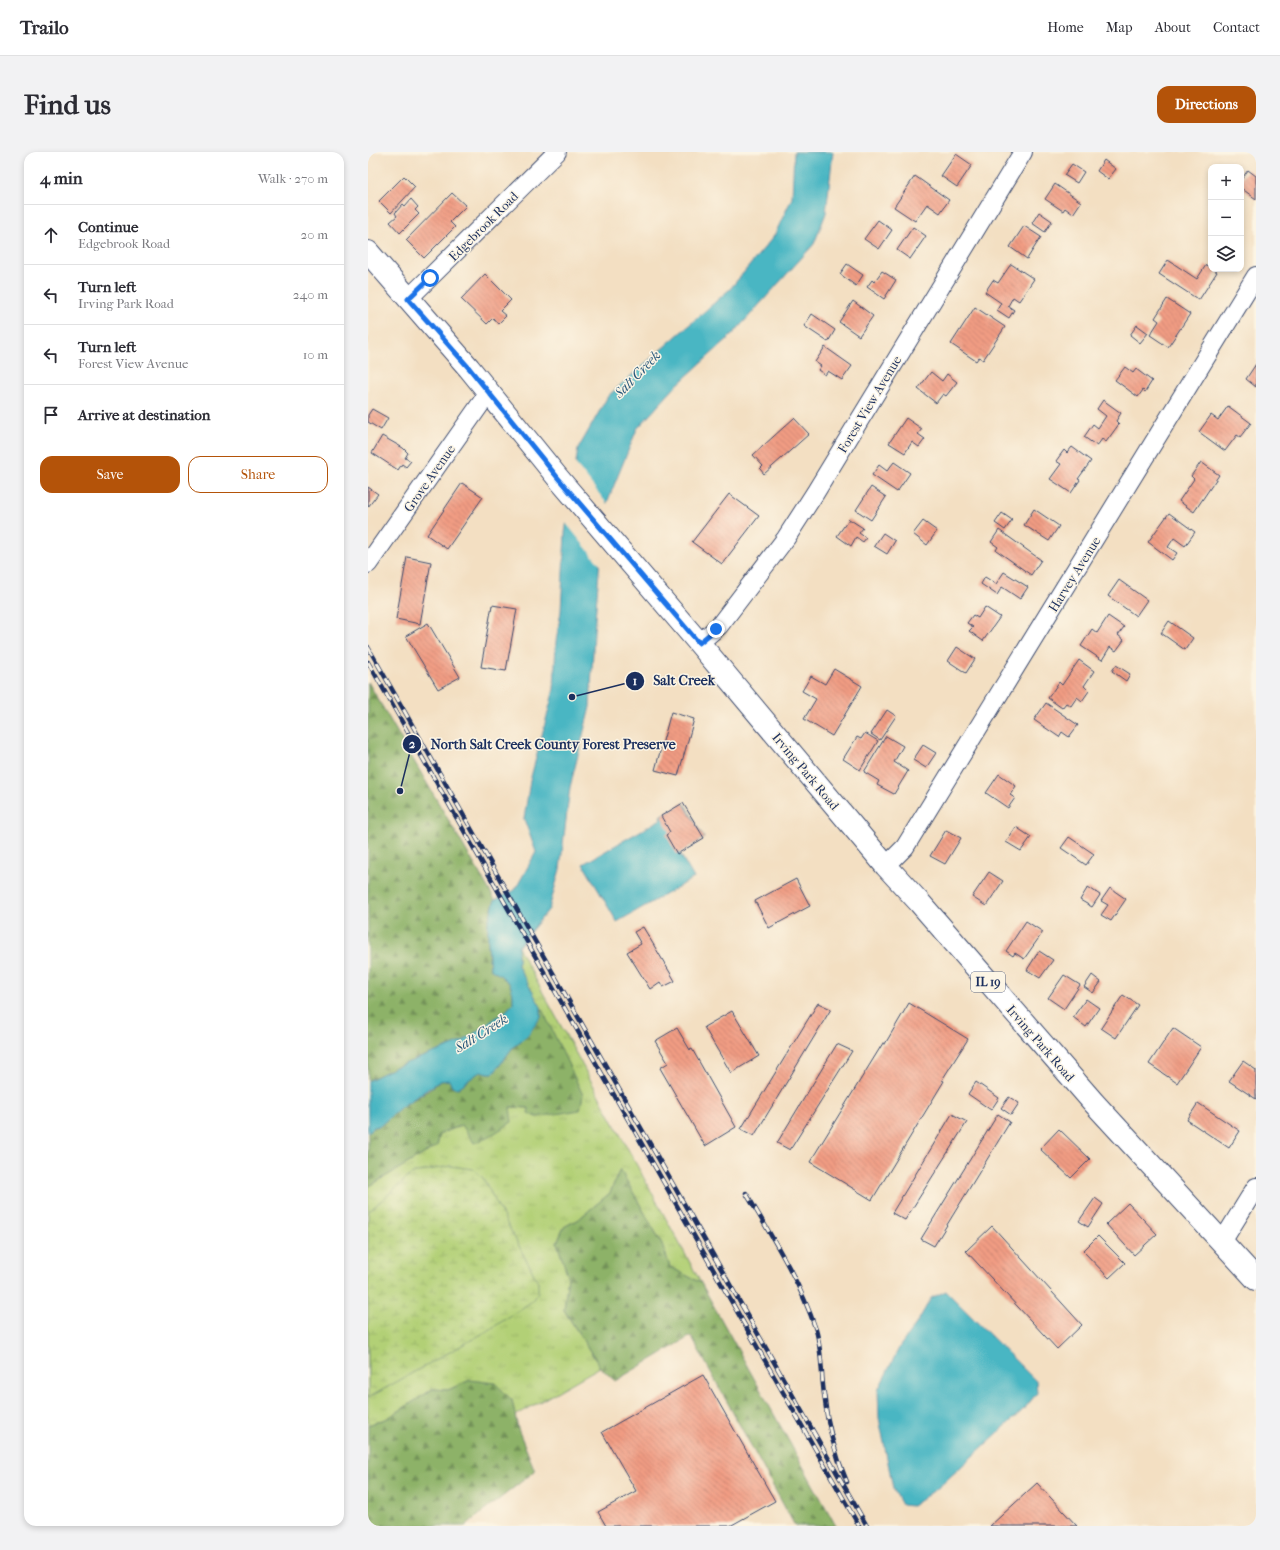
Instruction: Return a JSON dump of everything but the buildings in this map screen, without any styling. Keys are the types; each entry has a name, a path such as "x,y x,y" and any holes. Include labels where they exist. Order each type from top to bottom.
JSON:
{"main road":[{"name":"Irving Park Road","path":"368,252 489,392 558,478 886,866 1094,1103 1256,1279"}],"street":[{"name":"Edgebrook Road","path":"408,299 557,152"},
{"name":"Forest View Avenue","path":"699,643 719,626 790,531 815,493 1023,152"},
{"name":"Harvey Avenue","path":"886,866 905,847 1256,276"},
{"name":"Grove Avenue","path":"368,564 489,392"},
{"path":"1222,1242 1256,1187"}],"green space":[{"path":"368,682 495,900 488,922 490,969 510,984 513,994 513,1003 507,1010 462,1042 396,1067 368,1081"},
{"path":"518,947 701,1283 670,1267 662,1244 620,1169 610,1193 580,1218 564,1227 557,1243 568,1276 564,1310 600,1367 515,1416 512,1400 470,1380 448,1390 433,1389 388,1418 368,1425 368,1187 437,1146 440,1134 510,1107 529,1108 537,1117 541,1007 518,966"},
{"path":"541,1007 583,1095 580,1110 537,1117 528,1113 529,1108 510,1107 512,1122 487,1138 474,1143 462,1125 440,1134 437,1146 368,1187 368,1133 375,1127 380,1126 401,1107 429,1090 440,1081 450,1080 458,1088 481,1071 494,1073 513,1047 527,1036 541,1017"},
{"path":"450,1166 473,1169 483,1178 538,1282 538,1292 531,1302 489,1330 368,1398 368,1212 413,1173"},
{"path":"620,1169 662,1244 670,1267 701,1283 836,1526 795,1526 691,1336 615,1381 600,1367 564,1310 568,1276 557,1243 564,1227 580,1218 610,1193"},
{"path":"470,1380 495,1383 512,1400 518,1429 535,1471 465,1526 368,1526 368,1425 388,1418 433,1389 448,1390"}],"water":[{"path":"794,152 833,152 826,213 814,244 732,335 677,385 637,429 604,510 594,632 590,707 570,787 560,869 549,909 518,947 518,966 541,1007 541,1017 527,1036 513,1047 494,1073 481,1071 458,1088 452,1087 449,1080 440,1081 401,1107 380,1126 374,1127 368,1133 368,1081 396,1067 462,1042 507,1010 513,1003 513,994 510,984 490,969 488,922 495,900 515,890 536,852 524,819 530,781 554,689 556,641 561,611 565,533 578,449 608,396 730,289 774,236 792,198"},
{"path":"684,803 704,838 679,852 694,878 617,922 583,864 661,819 660,816"},
{"path":"946,1291 1036,1381 1037,1393 1025,1408 939,1487 912,1506 902,1505 893,1488 879,1418 878,1390 900,1346 918,1321 931,1298"}],"pier":[{"path":"574,462 608,505 606,510 601,566 565,522"}],"railway":[{"path":"368,647 867,1526"},
{"path":"368,662 859,1526"},
{"path":"746,1193 794,1277 816,1330 829,1428 835,1450 847,1482"}],"place":[{"name":"Salt Creek","path":"572,697"},
{"name":"North Salt Creek County Forest Preserve","path":"400,791"}],"route":[{"path":"430,278 408,299 469,368 558,478 699,643 716,629"}]}
